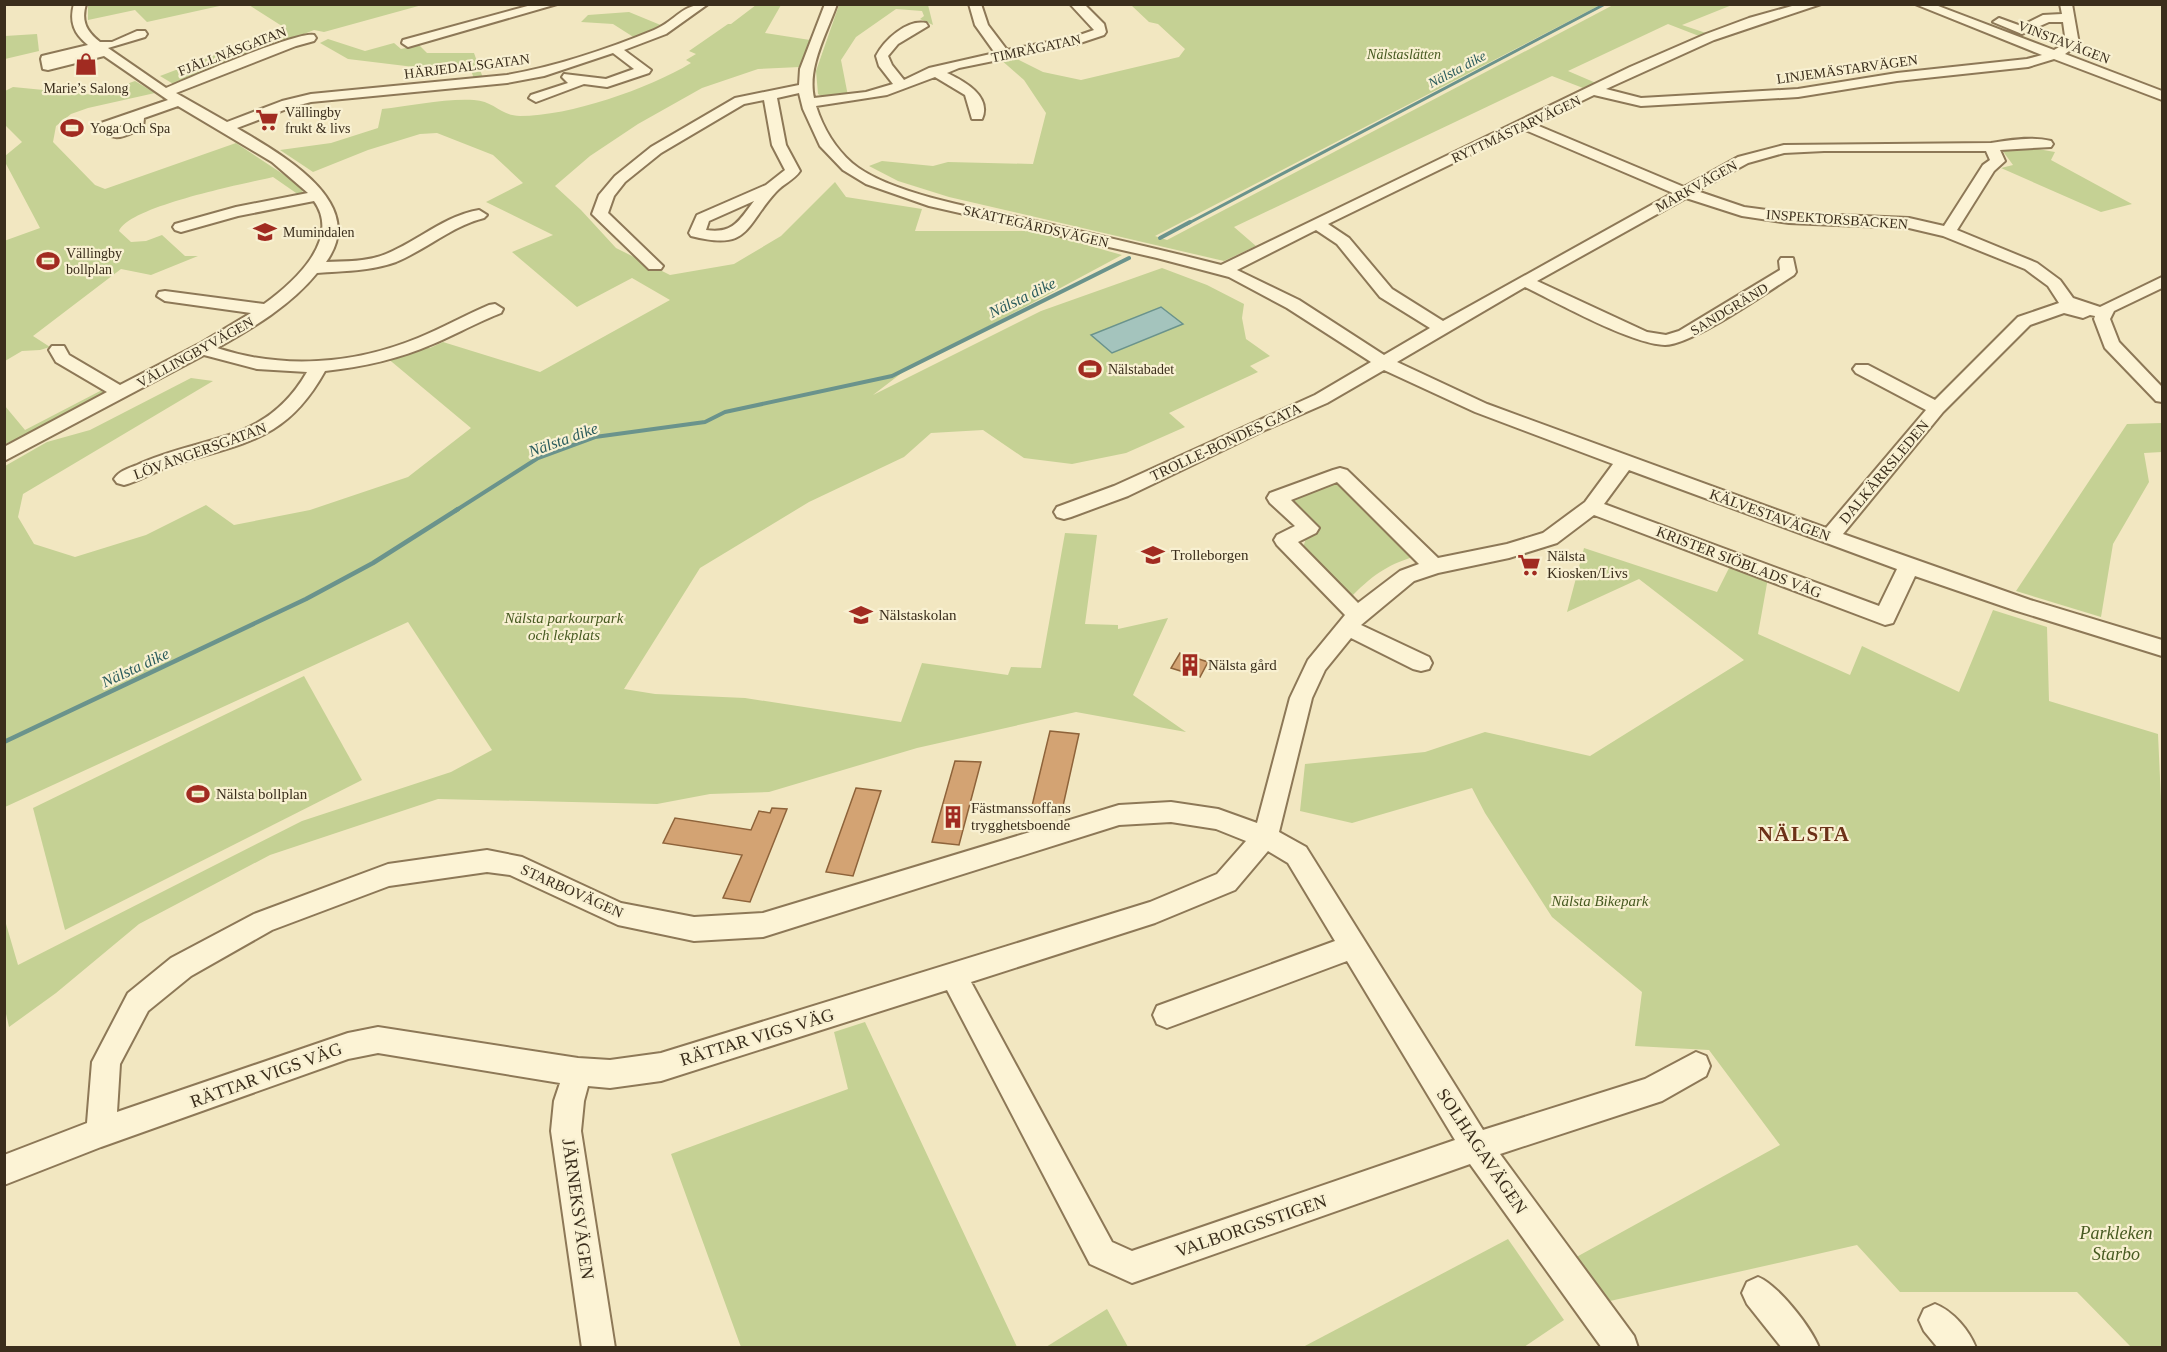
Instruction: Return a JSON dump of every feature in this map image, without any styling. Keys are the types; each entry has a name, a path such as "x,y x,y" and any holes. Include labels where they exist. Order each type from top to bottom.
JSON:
{"street":[{"name":"VÄLLINGBYVÄGEN","path":"4,455 202,349 268,310 294,289 313,268 325,250 331,225 327,207 304,179 172,97 78,27 76,17 80,4"},
{"path":"408,43 550,4"},
{"path":"509,15 545,15 561,10 563,4"},
{"name":"HÄRJEDALSGATAN","path":"225,128 287,104 311,98 507,79 556,67 615,49 662,31 702,4"},
{"name":"SKATTEGÅRDSVÄGEN","path":"831,4 807,69 805,88 808,103 825,143 848,167 871,181 934,203 1224,270 1293,304 1384,363"},
{"path":"975,4 980,22 989,39 1004,55"},
{"name":"TIMRÅGATAN","path":"808,103 866,96 934,71 1077,40 1100,32 1100,27 1076,4"},
{"name":"RYTTMÄSTARVÄGEN","path":"1224,270 1317,223 1710,37 1753,21 1815,4"},
{"name":"VINSTAVÄGEN","path":"1921,4 2163,96"},
{"path":"1975,25 1991,19 2022,30 2067,11 2073,44 2055,55"},
{"path":"901,85 886,66 882,56 891,43 908,31 922,26"},
{"path":"107,47 141,34"},
{"name":"FJÄLLNÄSGATAN","path":"172,97 310,38"},
{"path":"571,79 607,83 644,70 615,49"},
{"name":"LINJEMÄSTARVÄGEN","path":"1596,91 1641,102 1798,93 1897,76 2028,63 2055,55"},
{"path":"536,98 578,84 556,67"},
{"path":"934,71 971,92 978,103 977,116"},
{"path":"655,266 600,214 607,195 620,179 656,150 740,100 805,88"},
{"path":"770,94 779,145 793,171 771,188"},
{"path":"137,116 172,97"},
{"name":"INSPEKTORSBACKEN","path":"1525,125 1684,192 1742,211 1789,218 1909,223 1948,232 2031,266 2054,283 2066,305"},
{"name":"MARKVÄGEN","path":"1384,363 1524,281 1743,160 1784,149 1991,147 2025,143 2046,144"},
{"path":"1948,232 1988,168 1998,161 1991,147"},
{"path":"181,227 236,212 319,195"},
{"path":"313,268 369,264 392,258 466,217 479,215"},
{"path":"1317,223 1343,241 1386,293 1442,328"},
{"name":"SANDGRÄND","path":"1524,281 1643,336 1666,340 1685,336 1788,272 1787,261"},
{"path":"2161,394 2111,344 2103,316 2107,308 2163,282"},
{"name":"VÄLLINGBYVÄGEN","path":"165,296 268,310"},
{"path":"2066,305 2103,316"},
{"name":"DALKÄRRSLEDEN","path":"1830,536 1937,408 1988,355 2024,321 2066,305"},
{"path":"202,349 223,358 246,362 297,367 319,366 389,354 426,341 472,317 495,309"},
{"name":"VÄLLINGBYVÄGEN","path":"58,350 62,358 120,392"},
{"name":"KÄLVESTAVÄGEN","path":"1384,363 1481,408 1624,463 2022,605 2163,648"},
{"name":"TROLLE-BONDES GATA","path":"1064,512 1121,491 1321,399 1384,363"},
{"name":"LÖVÅNGERSGATAN","path":"124,479 160,462 260,431 290,410 312,382 319,366"},
{"name":"DALKÄRRSLEDEN","path":"1862,369 1937,408"},
{"name":"RÄTTAR VIGS VÄG","path":"4,1170 100,1132 348,1046 378,1040 578,1072 610,1074 661,1067 1155,912 1226,882 1265,837 1273,814 1301,698 1316,666 1352,621 1407,576 1434,566 1509,551 1550,538 1592,507 1624,463"},
{"path":"1421,663 1352,621 1284,540 1309,528 1277,498 1340,474 1434,566"},
{"name":"KRISTER SIÖBLADS VÄG","path":"1592,507 1886,617 1909,566"},
{"name":"STARBOVÄGEN","path":"100,1132 106,1062 138,1002 181,967 263,922 388,874 487,861 513,865 618,914 694,929 763,925 1119,815 1171,812 1218,819 1265,837"},
{"name":"SOLHAGAVÄGEN","path":"1265,837 1297,855 1476,1147 1622,1347"},
{"path":"1167,1015 1354,946"},
{"name":"VALBORGSSTIGEN","path":"954,976 1101,1253 1132,1267 1476,1147 1652,1091 1695,1066"},
{"name":"JÄRNEKSVÄGEN","path":"578,1072 569,1101 566,1131 599,1347"},
{"path":"1758,1293 1803,1347"},
{"path":"1935,1320 1960,1347"}],"green space":[{"path":"88,4 224,5 147,22 135,10 88,20"},
{"path":"249,5 422,5 324,32 314,30 175,85 160,76 285,28"},
{"name":"Nälsta parkourpark och lekplats","path":"756,5 781,5 765,33 810,40 800,67 758,69 702,88 638,124 590,156 555,186 616,248 670,275 734,264 781,236 835,182 846,197 922,209 915,231 1037,231 1122,255 903,372 873,395 1041,311 1162,268 1207,285 1244,304 1242,318 1246,339 1270,356 1250,366 1258,372 1169,413 1185,427 1126,453 1072,464 1024,458 983,430 931,433 904,457 809,502 700,568 624,689 655,694 745,698 901,722 922,663 1008,675 1011,667 1041,668 1065,533 1097,535 1085,624 1118,625 1118,629 1168,618 1133,695 1186,732 1076,712 917,748 769,792 710,794 657,804 438,799 270,855 139,924 56,993 9,1027 4,1005 4,917 18,965 302,821 451,772 492,750 408,622 5,807 5,466 47,442 90,430 191,378 213,381 23,494 18,517 34,544 75,557 146,535 206,505 234,525 310,510 408,477 471,428 386,357 424,345 430,348 443,342 540,372 670,300 632,278 577,307 512,252 553,235 486,202 523,183 493,155 437,133 420,134 368,150 313,172 280,150 331,143 378,128 382,109 440,101 474,100 487,103 508,114 520,116 562,111 608,99 653,82 691,63 686,60 696,54 689,51"},
{"path":"839,5 928,5 933,25 920,19 924,16 922,11 896,9 856,37 841,60 848,96 823,97 818,94 816,71"},
{"name":"Nälstaslätten","path":"1131,5 1600,5 1155,236 1167,240 1613,5 1732,5 1682,25 1706,33 1699,36 1668,24 1568,71 1596,83 1583,88 1552,76 1234,227 1256,246 1224,261 949,197 898,181 869,166 882,161 933,166 948,162 1033,164 1046,113 1024,80 1000,59 1011,56 1043,72 1081,80 1179,57 1185,49 1158,24 1149,22"},
{"path":"629,12 663,26 635,38 613,24 581,22 588,15"},
{"path":"37,34 39,51 5,59 5,36"},
{"path":"328,39 365,51 394,43 401,49 419,45 427,53 474,53 483,78 474,79 470,67 414,67 348,59 320,43"},
{"path":"135,81 155,93 88,108 71,114 56,126 53,142 95,185 105,189 236,143 301,186 303,193 299,195 273,177 189,197 144,213 128,222 119,231 131,242 146,241 162,235 185,256 198,256 151,275 121,269 33,336 50,347 22,351 5,361 4,241 40,228 5,162 5,156 22,142 5,125 5,91 13,87 95,95"},
{"path":"2026,147 2055,152 2051,160 2132,204 2101,212 2001,168 2013,165 2002,150"},
{"path":"102,390 103,393 5,444 5,406 25,430"},
{"path":"2162,423 2162,452 2144,453 2149,482 2113,544 2101,617 2016,591 2127,424"},
{"path":"1338,478 1419,555 1383,570 1353,595 1330,582 1302,551 1306,538 1289,498"},
{"path":"1584,548 1717,592 1731,564 1768,578 1758,634 1850,675 1862,646 1959,692 1993,610 2047,627 2049,701 2158,734 2162,822 2162,1347 2131,1347 2077,1292 1900,1292 1857,1245 1610,1301 1571,1260 1780,1145 1709,1050 1635,1046 1642,992 1552,917 1485,813 1472,788 1352,823 1300,811 1305,764 1425,752 1485,732 1590,756 1744,660 1639,579 1567,612"},
{"name":"Nälsta bollplan","path":"304,676 362,780 65,930 33,808"},
{"path":"865,1022 1017,1347 741,1347 671,1154 848,1089 834,1032"},
{"path":"1508,1239 1564,1320 1524,1347 1303,1347"},
{"path":"1107,1309 1128,1347 1046,1347"}],"water":[{"path":"1161,307 1183,324 1112,353 1091,335"}],"building":[{"name":"Nälsta gård","path":"1180,653 1208,662 1200,677 1171,668"},
{"path":"1050,731 1079,734 1061,815 1031,810"},
{"path":"955,761 981,762 959,845 932,842"},
{"path":"856,788 881,791 853,876 826,872"},
{"path":"772,808 787,809 750,902 723,898 742,855 663,843 675,818 751,830 759,811 770,813"}],"waterway":[{"name":"Nälsta dike","path":"1187,224 1605,4"},
{"name":"Nälsta dike","path":"1160,238 1190,222"},
{"name":"Nälsta dike","path":"455,511 538,458 595,437 705,422 725,412 892,376 1129,258"},
{"name":"Nälsta dike","path":"4,742 306,599 373,563 458,509"}],"place":[{"name":"Marie’s Salong","path":"86,64"},
{"name":"Vällingby frukt & livs","path":"267,120"},
{"name":"Yoga Och Spa","path":"72,128"},
{"name":"Mumindalen","path":"265,232"},
{"name":"Vällingby bollplan","path":"48,261"},
{"name":"Nälstabadet","path":"1090,369"},
{"name":"Trolleborgen","path":"1153,555"},
{"name":"Nälsta Kiosken/Livs","path":"1529,565"},
{"name":"Nälstaskolan","path":"861,615"},
{"name":"Nälsta gård","path":"1190,665"},
{"name":"Nälsta bollplan","path":"198,794"},
{"name":"Fästmanssoffans trygghetsboende","path":"953,817"}],"district":[{"name":"NÄLSTA","path":"1804,834"}],"park label":[{"name":"Nälsta Bikepark","path":"1600,901"},
{"name":"Parkleken Starbo","path":"2116,1243"}]}
